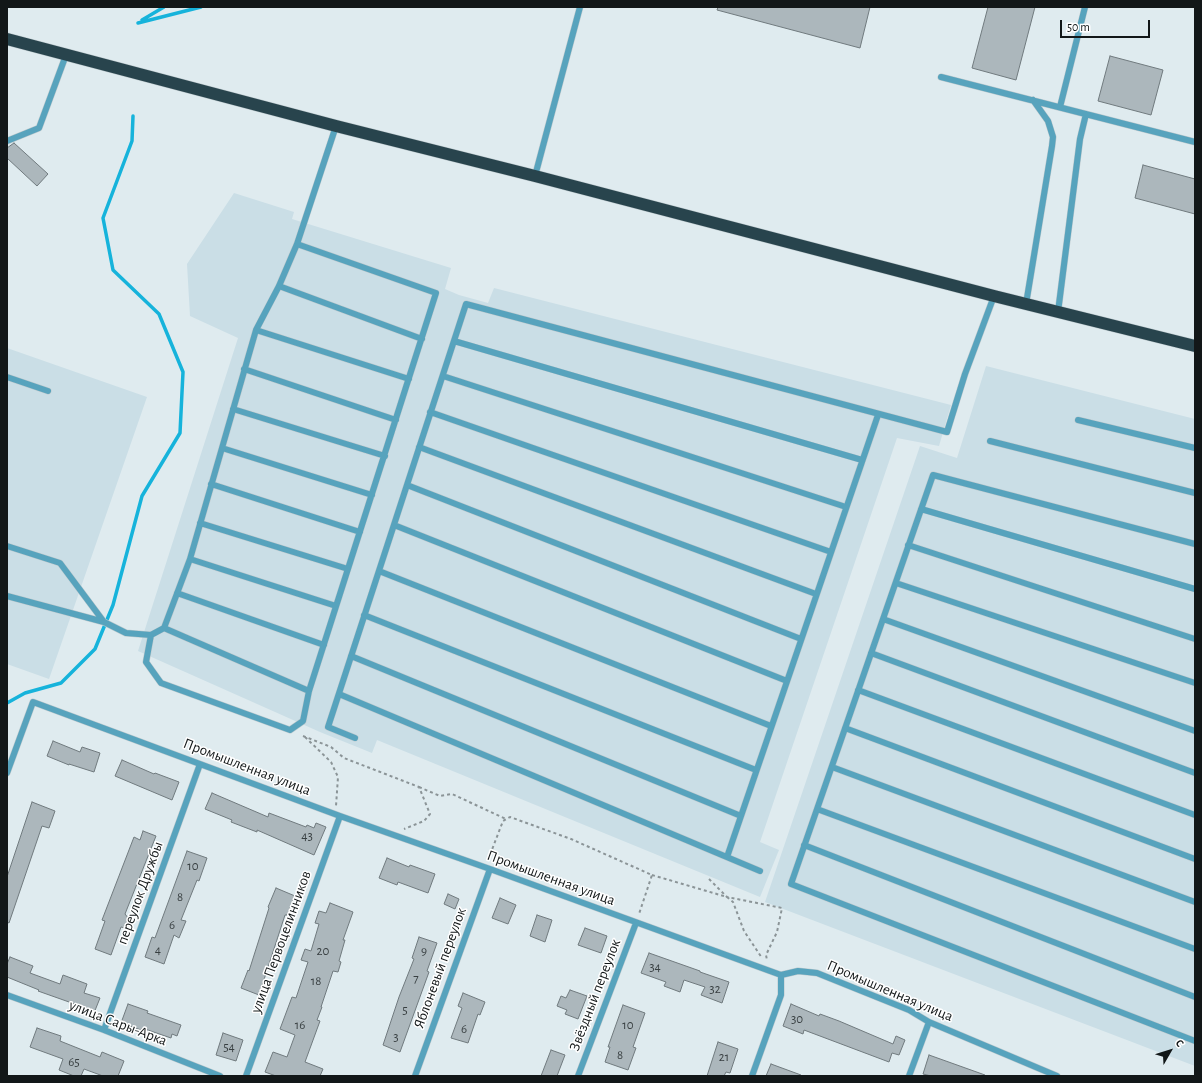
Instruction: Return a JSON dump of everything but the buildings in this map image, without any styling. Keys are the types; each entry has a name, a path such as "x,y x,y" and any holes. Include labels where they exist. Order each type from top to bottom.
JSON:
{"highway":[{"path":"7,39 336,126 535,176 994,296 1195,346"}],"lane":[{"path":"535,176 580,7"},
{"path":"1060,107 1085,7"},
{"path":"7,141 39,128 66,55"},
{"path":"941,77 1195,142"},
{"path":"1026,304 1053,137 1048,121 1032,100"},
{"path":"1058,312 1080,139 1086,114"},
{"path":"7,596 104,622 126,633 151,635 164,628 190,559 256,330 279,286 297,244 336,126"},
{"path":"151,635 146,662 161,683 290,730 303,720 309,691 436,293 297,244"},
{"path":"279,286 422,339"},
{"path":"355,738 328,727 466,304 946,432 965,374 994,296"},
{"path":"256,330 409,379"},
{"path":"454,341 862,460"},
{"path":"244,369 396,420"},
{"path":"442,376 846,507"},
{"path":"7,377 48,391"},
{"path":"233,409 385,456"},
{"path":"430,412 831,552"},
{"path":"727,857 878,415"},
{"path":"1078,420 1195,448"},
{"path":"990,441 1195,493"},
{"path":"419,447 816,594"},
{"path":"222,448 372,495"},
{"path":"1195,544 933,475 791,884 1195,1041"},
{"path":"211,484 360,532"},
{"path":"407,485 801,640"},
{"path":"921,509 1195,589"},
{"path":"200,523 348,569"},
{"path":"394,525 787,681"},
{"path":"908,545 1195,639"},
{"path":"7,546 60,563 104,622"},
{"path":"190,559 336,606"},
{"path":"379,571 771,726"},
{"path":"896,582 1195,683"},
{"path":"177,593 324,645"},
{"path":"364,615 756,770"},
{"path":"883,619 1195,731"},
{"path":"164,628 309,691"},
{"path":"871,653 1195,773"},
{"path":"351,656 741,816"},
{"path":"858,690 1195,815"},
{"path":"338,694 760,871"},
{"name":"Промышленная улица","path":"7,773 33,702 338,815 781,975 798,971 817,974 909,1010 929,1022 1057,1076"},
{"path":"845,728 1195,859"},
{"name":"переулок Дружбы","path":"104,1030 200,764"},
{"path":"832,767 1195,902"},
{"path":"817,809 1195,949"},
{"name":"улица Первоцелинников","path":"246,1076 338,815"},
{"path":"804,845 1195,997"},
{"name":"Яблоневый переулок","path":"415,1076 488,868"},
{"name":"Звёздный переулок","path":"578,1076 636,922"},
{"path":"752,1076 782,995 781,975"},
{"name":"улица Сары-Арка","path":"7,995 104,1030 220,1076"},
{"path":"908,1076 929,1022"}],"path":[{"path":"298,724 303,736 331,762 338,777 338,815"},
{"path":"303,736 331,747 344,758 440,796 452,794 506,819"},
{"path":"391,834 424,821 430,814 419,787"},
{"path":"488,868 503,821 510,817 571,839 652,875 727,897 782,908 777,932 766,955 766,961 744,931 733,902 727,897 709,878"},
{"path":"636,922 652,875"}],"shaded area":[{"path":"234,193 294,212 292,219 451,268 445,289 459,295 488,303 494,288 951,405 939,446 897,438 760,842 779,850 760,897 377,740 372,753 320,732 138,651 238,338 190,316 187,264"},
{"path":"7,348 147,397 49,679 7,664"},
{"path":"986,366 1195,419 1195,1066 765,902 920,446 957,458"}],"waterway":[{"path":"142,20 164,7"},
{"path":"138,23 201,7"},
{"path":"7,703 25,693 61,683 95,649 113,605 142,496 180,433 183,372 159,314 113,270 103,218 132,141 133,116"}]}
